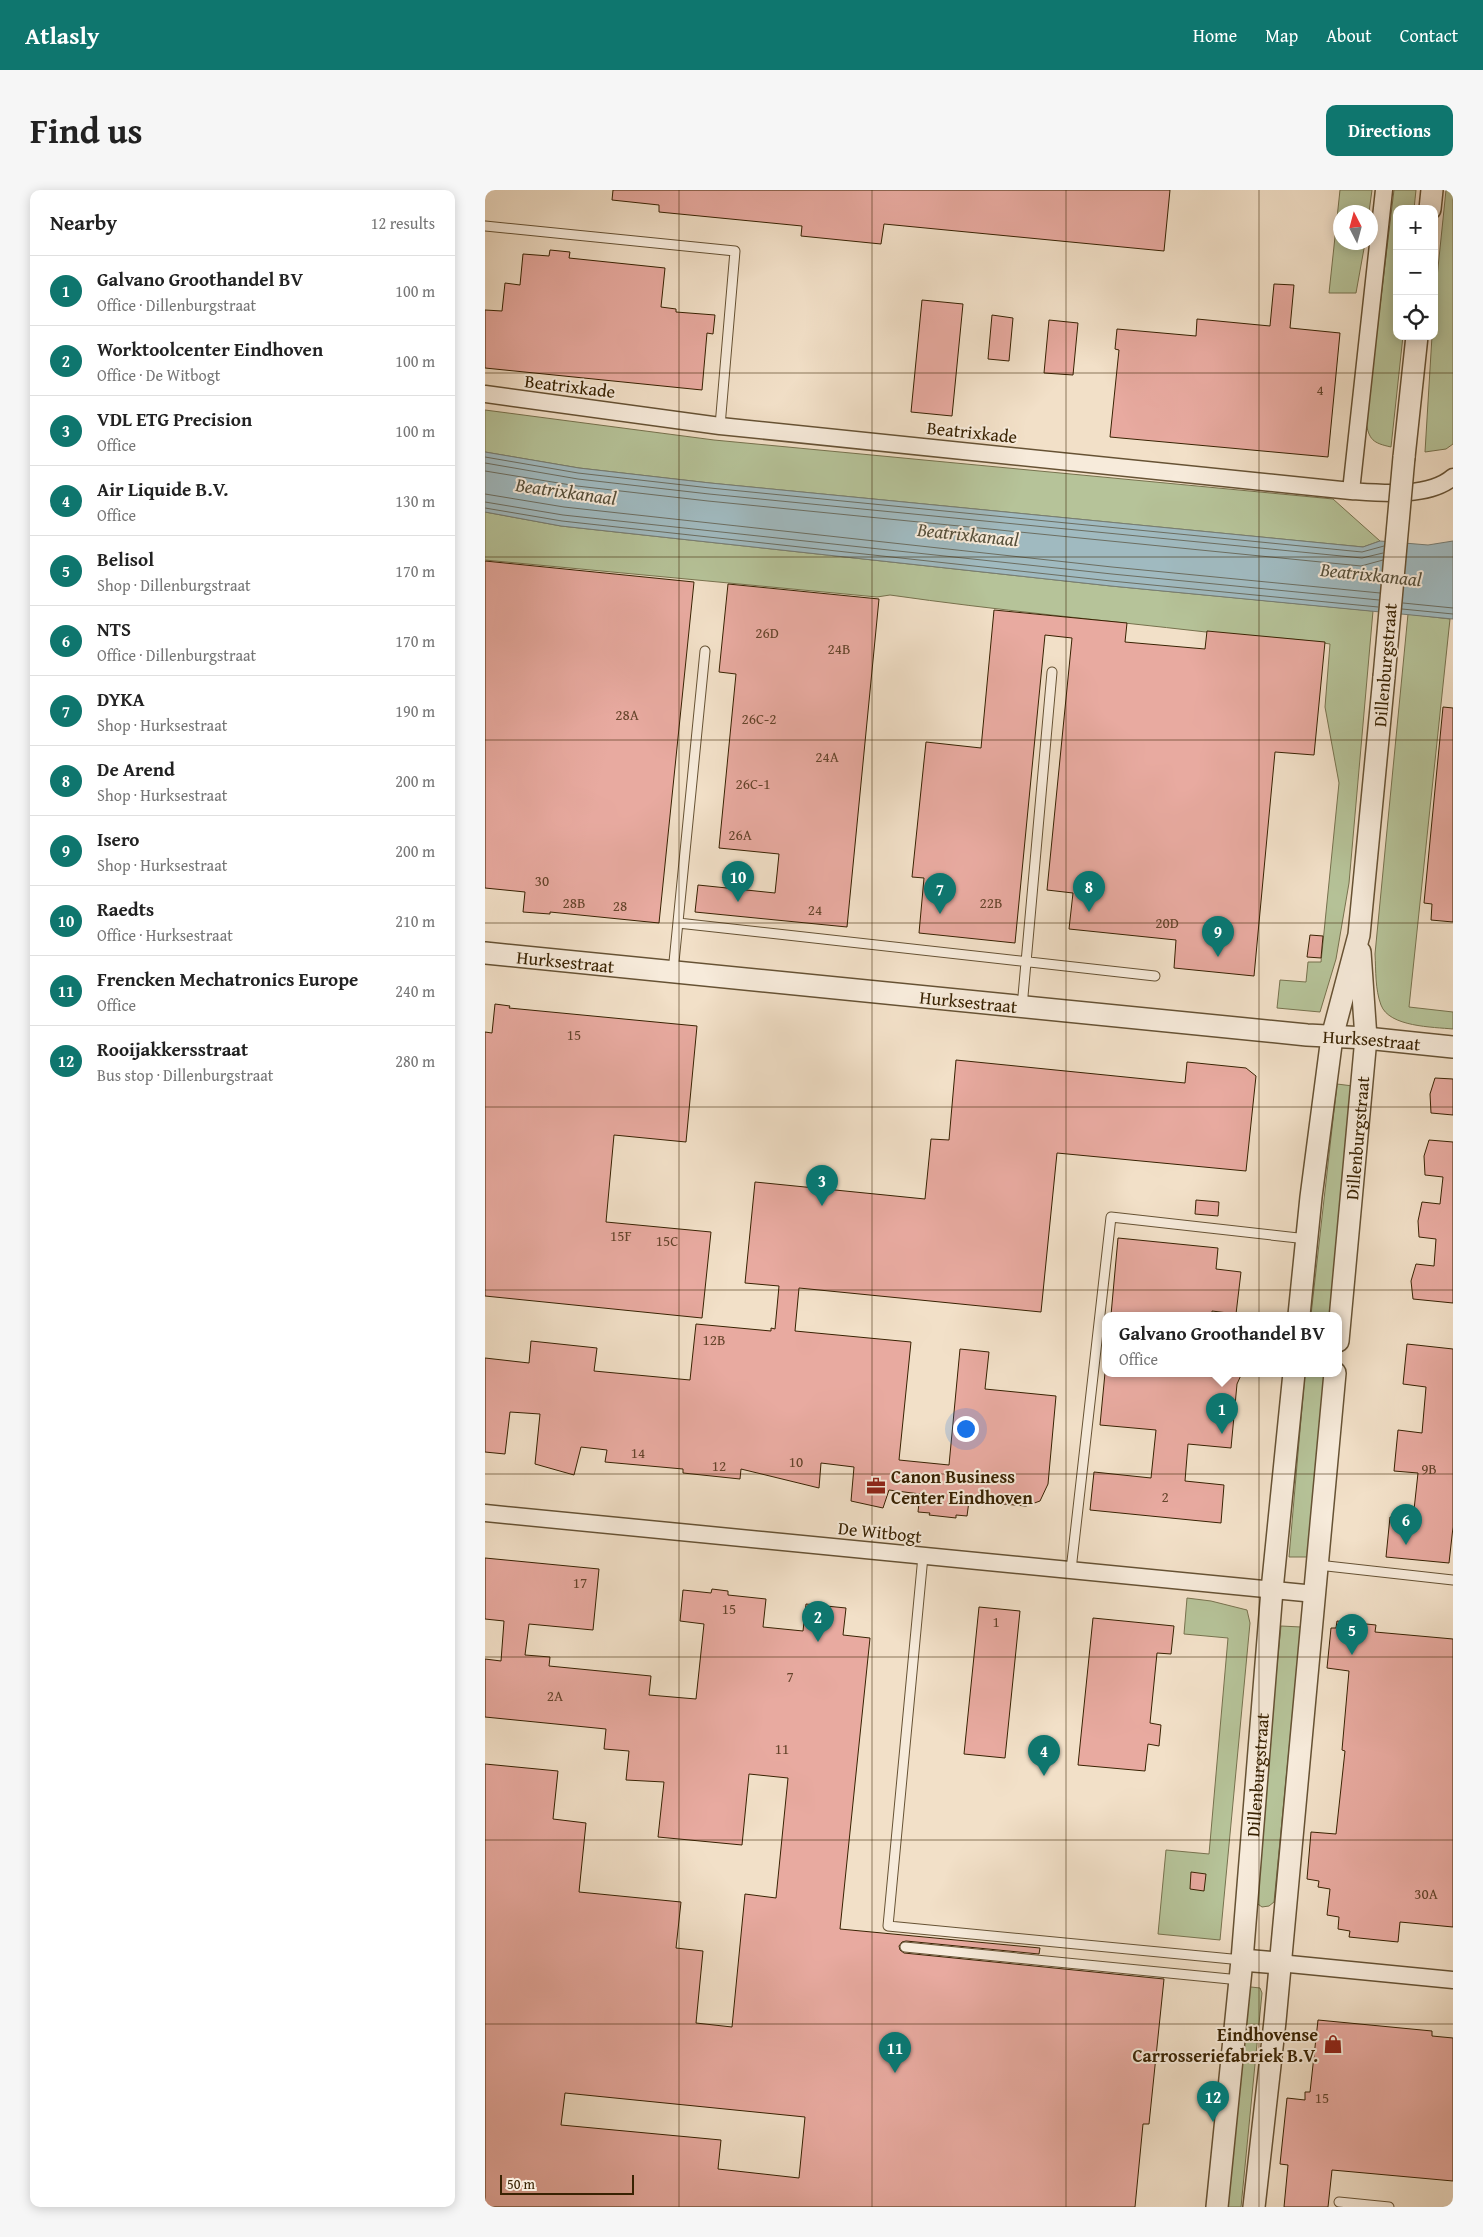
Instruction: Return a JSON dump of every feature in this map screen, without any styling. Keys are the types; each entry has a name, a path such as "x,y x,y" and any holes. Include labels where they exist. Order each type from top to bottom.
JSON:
{"street":[{"path":"1351,491 1383,190"},
{"path":"1430,205 1432,190"},
{"name":"Dillenburgstraat","path":"1299,1312 1332,1037 1359,935 1417,340"},
{"name":"Beatrixkade","path":"485,394 720,426 1383,494 1418,491 1446,483 1453,477"},
{"name":"Dillenburgstraat","path":"1341,1312 1366,1038 1359,935"},
{"name":"Hurksestraat","path":"485,954 1332,1037 1366,1038 1453,1047"},
{"name":"Dillenburgstraat","path":"1217,2207 1241,1970 1272,1590 1294,1377"},
{"path":"1254,2207 1318,1565 1335,1377"},
{"name":"De Witbogt","path":"485,1514 1272,1590"},
{"path":"1272,1590 1315,1594"},
{"path":"1241,1970 1279,1963 1453,1980"}],"lane":[{"path":"485,226 735,251 720,426"},
{"path":"673,972 705,651"},
{"path":"1022,1007 1053,672"},
{"path":"679,923 1155,976"},
{"path":"1071,1570 1111,1217 1307,1239"},
{"path":"923,1556 888,1926 1241,1970"},
{"path":"1318,1565 1453,1580"},
{"path":"905,1947 1241,1970"},
{"path":"1339,2202 1389,2207"}],"green space":[{"path":"1340,190 1372,190 1370,205 1338,205"},
{"path":"1394,190 1416,190 1414,205 1393,205 1393,340 1403,340 1391,447 1380,444 1370,437 1366,422"},
{"path":"1446,190 1453,190 1453,444 1446,449 1425,452 1432,340 1438,340 1438,268"},
{"path":"1334,250 1364,250 1356,293 1329,293"},
{"path":"485,410 714,440 1333,499 1380,541 1363,547 710,483 579,468 485,452"},
{"path":"485,512 561,526 1111,586 1373,611 1349,883 1336,959 1320,1012 1277,1008 1280,980 1306,982 1308,962 1321,962 1339,783 1325,707 1330,644 1048,615 890,595 877,597 485,560"},
{"path":"1408,614 1450,619 1409,1007 1453,1012 1453,1029 1402,1022 1393,1018 1381,1005 1377,986 1375,954"},
{"path":"1337,1084 1353,1086 1330,1312 1311,1312"},
{"path":"1305,1377 1325,1377 1308,1557 1289,1557"},
{"path":"1187,1598 1211,1601 1247,1610 1250,1623 1220,1940 1158,1934 1166,1850 1209,1854 1228,1638 1184,1634"},
{"path":"1281,1626 1301,1627 1274,1902 1269,1906 1262,1907 1255,1902 1254,1892"},
{"path":"1251,1987 1260,1988 1262,1993 1241,2207 1226,2207 1247,1991"}],"water":[{"name":"Beatrixkanaal","path":"485,452 579,468 710,483 1363,547 1380,541 1428,545 1453,541 1453,619 1111,586 561,526 485,512"}],"building":[{"path":"613,190 1170,190 1164,251 884,224 881,244 801,236 802,226 659,212 659,205 612,200"},
{"path":"550,250 570,252 569,258 665,268 661,307 676,309 676,312 715,315 713,334 707,333 702,390 485,368 485,310 502,311 505,283 520,285 523,254 549,256"},
{"path":"1274,284 1294,285 1290,328 1340,333 1328,457 1110,437 1119,350 1115,349 1117,329 1196,336 1197,319 1270,326"},
{"path":"922,300 963,304 952,416 911,412"},
{"path":"992,315 1013,318 1009,361 988,359"},
{"path":"1049,320 1078,323 1073,375 1044,373"},
{"path":"485,561 694,582 659,923 550,912 550,914 523,912 525,892 485,888"},
{"path":"728,584 879,599 847,927 695,912 698,885 775,893 777,874 779,854 719,848 736,674 719,672"},
{"path":"994,610 1127,623 1125,642 1205,649 1207,631 1325,642 1314,755 1275,752 1254,976 1174,968 1176,940 1069,929 1073,893 1047,890 1072,638 1045,635 1015,943 919,933 924,878 912,877 926,742 981,748"},
{"path":"1443,707 1453,708 1453,922 1431,920 1432,904 1424,903"},
{"path":"1310,935 1323,936 1321,958 1307,957"},
{"path":"495,1004 510,1006 509,1008 697,1026 686,1142 614,1135 606,1222 711,1232 702,1318 485,1296 485,1032 492,1033"},
{"path":"956,1060 1185,1083 1187,1062 1246,1068 1256,1076 1246,1171 1057,1153 1041,1312 799,1288 795,1331 911,1342 899,1460 949,1465 960,1349 989,1352 985,1389 1056,1396 1048,1484 1040,1501 1026,1506 969,1501 967,1516 956,1515 956,1518 929,1515 930,1513 918,1512 920,1494 889,1490 883,1508 851,1501 854,1467 821,1463 819,1488 741,1469 740,1479 683,1473 683,1469 605,1462 607,1450 581,1447 574,1475 535,1464 540,1414 510,1412 505,1454 485,1452 485,1358 529,1363 531,1341 597,1348 594,1371 690,1380 696,1324 771,1331 771,1328 775,1329 779,1286 745,1283 755,1182 925,1199 931,1139 949,1140"},
{"path":"1435,1078 1453,1079 1453,1115 1431,1113 1430,1094"},
{"path":"1429,1140 1453,1142 1453,1303 1413,1299 1411,1281 1416,1264 1434,1266 1436,1239 1419,1237 1418,1221 1422,1202 1440,1204 1443,1177 1425,1175 1424,1156"},
{"path":"1196,1200 1219,1202 1218,1216 1195,1214"},
{"path":"1118,1238 1218,1248 1216,1269 1241,1272 1236,1312 1111,1312"},
{"path":"1407,1344 1453,1349 1453,1527 1449,1563 1386,1557 1390,1517 1413,1519 1418,1473 1394,1471 1398,1430 1422,1433 1426,1387 1403,1384"},
{"path":"1105,1377 1240,1377 1237,1384 1231,1448 1188,1444 1185,1481 1224,1485 1221,1523 1090,1510 1094,1472 1151,1478 1156,1430 1100,1425"},
{"path":"485,1558 599,1569 593,1630 529,1624 525,1655 550,1657 549,1666 651,1676 649,1695 696,1699 704,1624 680,1621 683,1590 711,1593 712,1589 728,1591 728,1595 766,1599 763,1627 803,1631 806,1604 846,1608 843,1635 870,1638 840,1929 1040,1948 1039,1954 906,1941 902,1942 899,1946 900,1950 904,1953 1164,1979 1149,2124 1143,2124 1135,2207 485,2207 485,1764 558,1771 553,1819 586,1823 579,1892 681,1902 676,1948 703,1951 696,2023 732,2027 745,1894 776,1898 788,1778 749,1774 742,1845 658,1837 664,1782 626,1780 629,1751 604,1749 606,1729 485,1717 485,1659 501,1661 504,1621 485,1619","holes":["565,2093 805,2117 799,2178 718,2169 721,2140 561,2125"]},
{"path":"979,1607 1020,1611 1005,1758 964,1754"},
{"path":"1093,1618 1174,1626 1171,1654 1157,1653 1150,1723 1161,1725 1159,1746 1148,1744 1145,1771 1078,1765"},
{"path":"1337,1621 1376,1625 1375,1632 1453,1639 1453,1927 1400,1922 1398,1942 1349,1937 1350,1931 1338,1929 1339,1917 1327,1915 1330,1889 1318,1887 1319,1881 1307,1879 1311,1832 1336,1834 1345,1751 1342,1750 1349,1671 1327,1668 1331,1628 1336,1628"},
{"path":"1191,1872 1206,1874 1204,1891 1190,1889"},
{"path":"1318,2020 1432,2031 1432,2036 1453,2038 1453,2181 1332,2170 1328,2207 1284,2207 1288,2165 1280,2164 1287,2098 1305,2100 1305,2092 1310,2092"}],"place":[{"name":"Raedts","path":"738,902"},
{"name":"De Arend","path":"1089,912"},
{"name":"DYKA","path":"940,914"},
{"name":"Isero","path":"1218,957"},
{"name":"VDL ETG Precision","path":"822,1206"},
{"name":"Galvano Groothandel BV","path":"1222,1434"},
{"name":"Canon Business Center Eindhoven","path":"876,1486"},
{"name":"NTS","path":"1406,1545"},
{"name":"Worktoolcenter Eindhoven","path":"818,1642"},
{"name":"Belisol","path":"1352,1655"},
{"name":"Air Liquide B.V.","path":"1044,1776"},
{"name":"Eindhovense Carrosseriefabriek B.V.","path":"1333,2044"},
{"name":"Frencken Mechatronics Europe","path":"895,2073"},
{"name":"Rooijakkersstraat","path":"1213,2122"}]}
